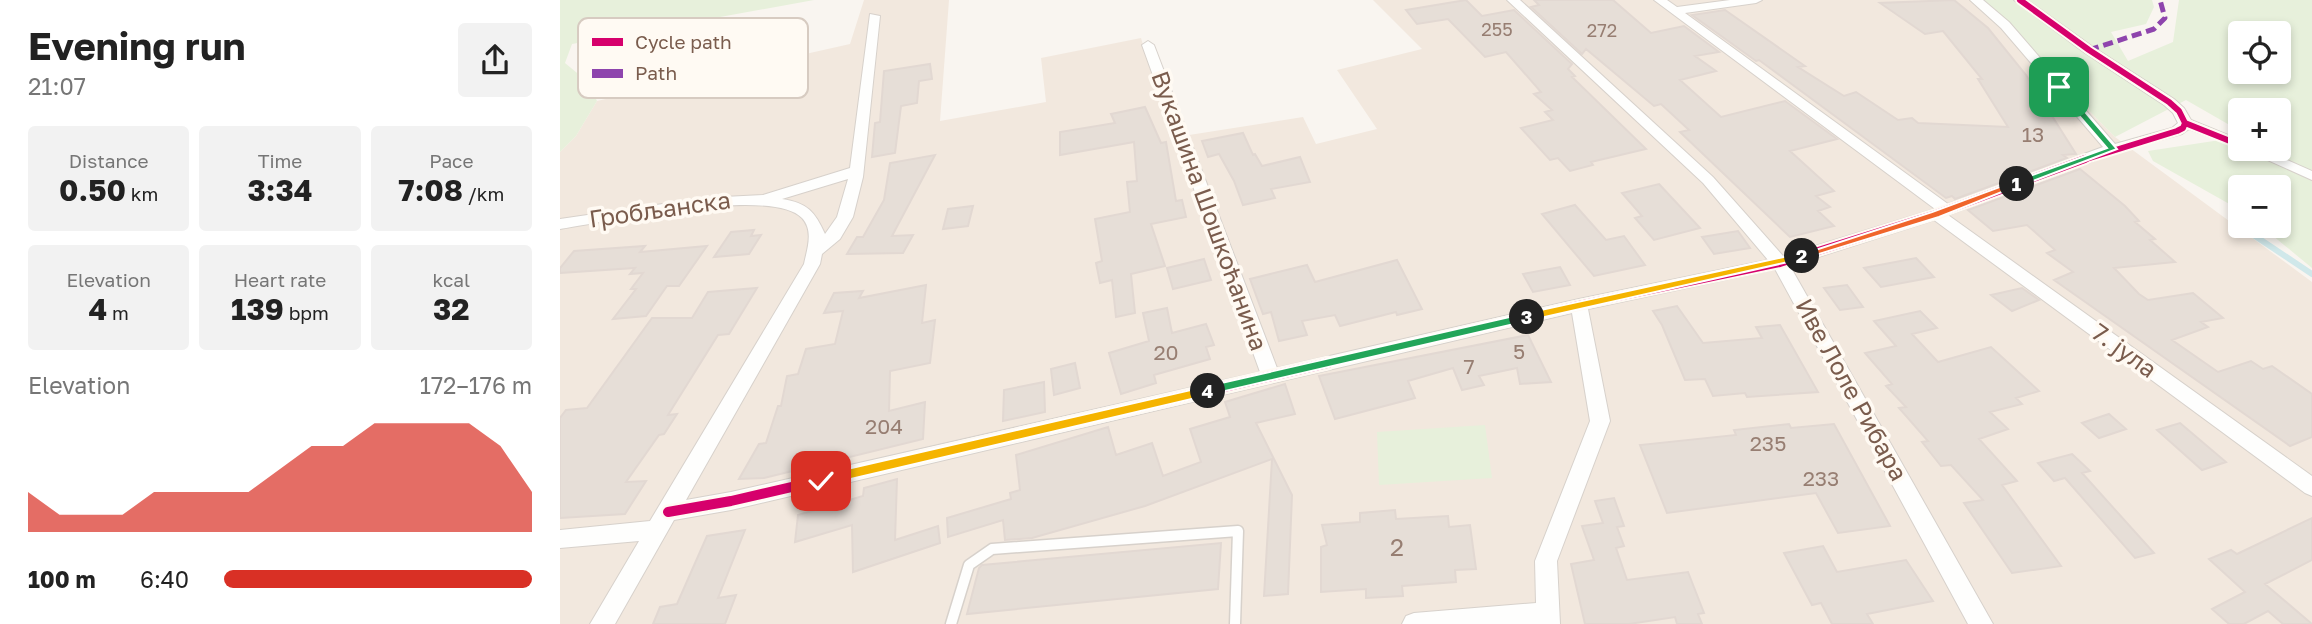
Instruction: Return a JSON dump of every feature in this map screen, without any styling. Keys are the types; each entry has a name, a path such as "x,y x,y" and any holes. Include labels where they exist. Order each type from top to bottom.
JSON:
{"street":[{"name":"Иве Лоле Рибара","path":"1513,0 1708,180 1780,263 1982,624"},
{"name":"7. јула","path":"1660,0 2312,487"},
{"path":"1674,11 1756,0"},
{"path":"1976,0 2005,25 2112,149"},
{"path":"2020,0 2080,44 2169,102 2179,111 2185,123 2228,140"},
{"path":"601,624 663,521 817,250 834,235 845,217 856,171 874,16"},
{"name":"Вукашина Шошкоћанина","path":"1148,45 1271,376"},
{"path":"560,539 663,521 731,502 1271,376 1579,305 1780,263 1941,212 2112,149 2177,131 2183,128 2185,123"},
{"path":"2278,161 2312,176"},
{"path":"760,198 795,192 856,171"},
{"path":"760,198 789,205 807,216 817,227 817,250"},
{"name":"Гробљанска","path":"560,224 714,201 760,198"},
{"path":"1417,624 1547,619 1546,561 1600,421 1579,305"}],"lane":[{"path":"951,624 969,565 992,549 1238,531 1235,624"}],"shaded area":[{"path":"864,0 949,0 940,121 1046,102 1041,58 1141,38 1170,138 1303,117 1316,144 1377,129 1337,70 1422,49 1373,0 1980,0 2115,137 2228,220 2228,238 2252,238 2312,282 2312,624 560,624 560,152 576,136 597,101 610,98 808,98 808,53 850,44"}],"green space":[{"path":"560,0 814,0 715,18 578,18 578,43 572,44 565,63 578,74 578,98 596,98 597,101 576,136 560,152"},
{"path":"1980,0 2152,0 2154,7 2146,24 2111,32 2128,61 2173,42 2179,0 2312,0 2312,268 2276,238 2291,238 2291,175 2228,175 2228,203 2153,161 2148,151 2228,139 2228,161 2291,161 2291,98 2228,98 2228,124 2186,100 2115,137"},
{"path":"1485,425 1492,478 1379,485 1377,432"}],"building":[{"path":"1466,0 1482,16 1514,10 1572,64 1568,69 1575,76 1572,77 1646,149 1591,162 1593,165 1570,171 1558,158 1550,160 1521,128 1553,120 1545,112 1552,110 1534,94 1541,92 1506,52 1485,57 1448,19 1417,24 1406,10"},
{"path":"1534,0 1613,0 1651,33 1684,26 1719,52 1695,56 1716,71 1680,80 1721,117 1785,101 1837,139 1790,151 1834,191 1816,196 1830,207 1818,211 1834,226 1790,237 1680,132 1689,130 1661,104 1654,106 1586,49 1582,54 1531,7 1539,5"},
{"path":"1954,0 1988,28 2026,75 2076,154 2063,155 2067,158 1955,199 1952,196 1946,198 1759,60 1756,61 1692,15 1725,10 1805,66 1798,67 1844,96 1856,92 1898,120 1912,118 1918,123 2008,127 1978,79 1982,79 1943,31 1925,34 1880,3"},
{"path":"930,64 932,79 919,81 917,103 901,106 895,153 872,157 875,123 880,122 884,71"},
{"path":"1145,107 1161,143 1166,142 1176,201 1182,200 1186,217 1151,224 1165,266 1131,274 1135,313 1116,317 1112,280 1100,283 1096,263 1102,261 1095,219 1130,212 1127,182 1137,181 1134,142 1060,155 1060,132 1115,123 1111,114"},
{"path":"1243,133 1253,155 1255,154 1262,166 1300,157 1310,182 1271,189 1275,198 1243,205 1219,154 1208,157 1202,141"},
{"path":"935,155 892,236 913,235 903,253 847,254 857,237 863,237 884,200 890,163"},
{"path":"2080,169 2125,206 2139,221 2135,222 2155,239 2150,240 2175,262 2114,268 2148,300 2193,293 2223,318 2201,322 2208,327 2172,340 2218,372 2251,361 2263,369 2272,366 2312,394 2312,437 2290,446 2054,280 2073,272 2047,253 2055,250 2027,225 1993,231 1968,210"},
{"path":"1659,184 1700,228 1654,240 1635,218 1642,216 1622,193"},
{"path":"1575,205 1606,240 1624,236 1645,265 1594,276 1542,214"},
{"path":"973,206 968,226 943,229 948,209"},
{"path":"754,230 751,236 761,235 749,254 714,257 731,232"},
{"path":"1738,231 1750,248 1714,254 1702,237"},
{"path":"645,246 640,252 707,246 679,286 667,286 646,316 613,319 636,289 631,289 643,273 630,274 635,268 560,273 560,268 574,251"},
{"path":"1916,258 1934,277 1881,287 1864,268"},
{"path":"1204,259 1211,280 1173,289 1167,268"},
{"path":"1397,260 1422,309 1397,315 1396,312 1340,326 1335,315 1302,321 1307,335 1279,341 1271,312 1263,314 1250,279 1307,265 1315,282"},
{"path":"1560,267 1570,285 1533,292 1523,274"},
{"path":"926,285 922,323 935,320 930,363 890,371 889,411 925,402 923,439 764,478 739,479 759,444 766,443 778,406 781,406 787,376 798,374 806,349 835,344 843,311 824,313 834,293 863,291 859,298"},
{"path":"1847,285 1863,307 1840,310 1824,288"},
{"path":"757,288 729,334 718,335 668,415 677,414 626,482 646,481 625,514 560,518 560,418 566,410 587,408 652,318 692,318 708,292"},
{"path":"2022,288 2039,300 2012,311 1991,295"},
{"path":"1677,306 1703,343 1762,338 1756,327 1780,325 1818,392 1747,397 1745,393 1713,396 1705,379 1685,380 1662,325 1653,311"},
{"path":"1167,308 1172,333 1206,324 1214,345 1206,347 1210,359 1154,375 1156,383 1121,394 1109,353 1149,341 1143,313"},
{"path":"1920,311 1937,328 1912,334 1938,362 1991,347 2039,391 2016,398 2022,404 1990,412 2008,429 1979,439 2017,481 2002,485 2061,566 2012,573 1964,503 1983,500 1951,465 1941,466 1922,442 1928,441 1899,408 1906,407 1886,386 1892,384 1865,353 1896,346 1874,321"},
{"path":"1528,335 1551,382 1520,384 1517,368 1479,376 1484,385 1462,390 1453,368 1408,381 1415,398 1335,419 1319,376"},
{"path":"1075,363 1080,388 1054,395 1051,369"},
{"path":"1044,382 1045,412 1003,421 1004,390"},
{"path":"1285,384 1295,414 1256,423 1292,495 1288,594 1264,596 1272,459 1145,506 1032,538 1005,540 1003,520 948,537 947,518 1011,499 1010,493 1020,490 1016,455 1108,427 1116,455 1152,443 1163,476 1201,462 1190,429 1230,417 1225,402"},
{"path":"2109,414 2126,429 2099,438 2082,423"},
{"path":"2180,423 2226,462 2202,470 2157,430"},
{"path":"1789,424 1791,428 1834,424 1890,526 1838,533 1816,493 1667,513 1640,445 1736,435 1734,430"},
{"path":"2072,454 2090,471 2082,473 2154,553 2135,558 2065,478 2054,481 2038,463"},
{"path":"897,479 895,540 938,526 940,543 853,572 852,525 795,542 798,515 863,496 864,488"},
{"path":"1614,498 1624,526 1617,527 1624,546 1616,548 1627,580 1688,572 1704,613 1698,614 1702,624 1677,624 1675,617 1629,624 1585,624 1571,564 1594,560 1582,526 1603,523 1595,501"},
{"path":"1395,510 1396,519 1448,516 1449,527 1470,525 1476,569 1455,570 1456,582 1402,586 1403,596 1366,598 1366,589 1321,592 1321,547 1327,545 1322,525 1360,522 1360,513"},
{"path":"2312,518 2312,560 2265,584 2312,624 2283,624 2268,611 2244,624 2229,624 2212,609 2245,592 2209,559 2231,550 2237,554"},
{"path":"745,530 718,598 736,595 725,624 653,624 660,607 677,604 707,536"},
{"path":"1221,543 1218,589 967,614 982,565"},
{"path":"1823,546 1837,572 1906,560 1933,601 1867,614 1873,624 1832,624 1821,603 1812,605 1784,553"}],"waterway":[{"path":"2258,238 2312,274"}],"marked path":[{"path":"2089,50 2154,29 2165,18 2160,0"}],"cycle path":[{"path":"2020,0 2089,50 2169,102 2179,111 2185,123 2228,140"},
{"path":"668,512 731,501 1579,305 1780,263 1936,214 2112,149 2177,131 2183,128 2185,123"}],"route":[{"path":"821,481 1579,305 1780,263 1936,214 2112,149 2059,87"}]}
